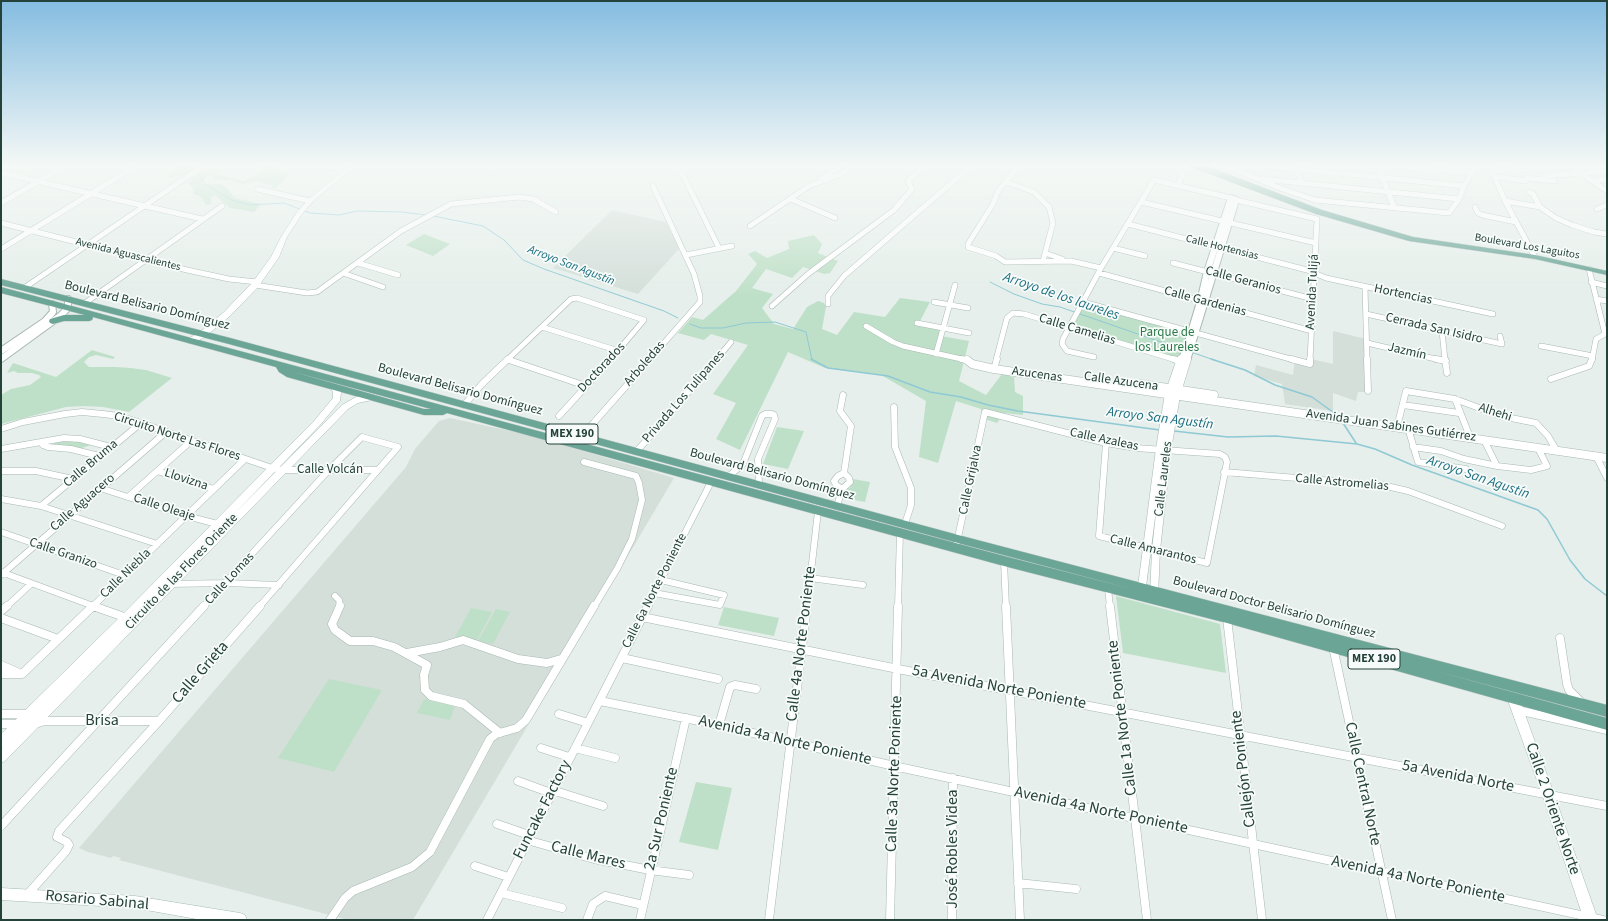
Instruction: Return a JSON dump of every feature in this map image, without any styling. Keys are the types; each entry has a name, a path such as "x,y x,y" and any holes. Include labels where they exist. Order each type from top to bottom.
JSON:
{"main road":[{"path":"191,341 203,334 227,314 256,284 303,209"},
{"name":"Boulevard Los Laguitos","path":"1312,209 1412,240 1534,255 1607,273"},
{"name":"Boulevard Los Laguitos","path":"1332,209 1427,238 1607,268"},
{"name":"Boulevard Belisario Domínguez","path":"1,282 24,288 108,319 454,411 467,409 582,436 837,506 902,528 1148,593"},
{"name":"Boulevard Belisario Domínguez","path":"1,290 52,304 84,303 203,334 467,409 711,482 818,511 902,528"},
{"path":"53,321 64,318 108,319"},
{"path":"279,364 282,370 290,376 369,398 424,412 454,411"},
{"path":"1,757 217,524 277,469 334,404 338,396 335,388"},
{"name":"Circuito de las Flores Oriente","path":"130,619 171,584 227,526 277,469 345,407 356,400 369,398"},
{"name":"Boulevard Belisario Domínguez","path":"957,543 1004,561 1108,588 1148,593"},
{"name":"Boulevard Doctor Belisario Domínguez","path":"1148,593 1227,618 1513,698 1607,722"},
{"name":"Boulevard Doctor Belisario Domínguez","path":"1148,593 1607,711"},
{"name":"Calle 2 Oriente Norte","path":"1513,698 1548,794 1590,918"},
{"path":"1584,706 1607,722"},
{"path":"1,742 19,724 37,719"},
{"name":"Rosario Sabinal","path":"1,894 135,902 240,920"}],"street":[{"path":"1,250 66,209"},
{"path":"24,288 141,209"},
{"path":"159,209 202,219"},
{"path":"84,303 217,209"},
{"name":"Avenida Aguascalientes","path":"1,223 205,274 312,294 358,263 401,231 440,209"},
{"name":"Avenida Aguascalientes","path":"550,209 556,212"},
{"path":"664,209 686,255 732,246"},
{"path":"699,209 718,248"},
{"path":"750,226 776,209"},
{"path":"814,209 835,218"},
{"path":"772,306 808,274 895,209"},
{"path":"828,304 828,296 844,276 921,209"},
{"path":"990,209 968,244 968,247 996,256 1005,262 1066,261"},
{"path":"1043,261 1053,223 1049,209"},
{"path":"1094,357 1067,351 1062,344 1068,328 1101,268 1137,209"},
{"path":"1171,209 1316,243"},
{"name":"Calle Laureles","path":"1148,593 1163,449 1173,392 1231,209"},
{"name":"Avenida Tulijá","path":"1193,332 1310,364 1317,219 1275,209"},
{"path":"1412,209 1449,213 1452,209"},
{"path":"1476,209 1478,213 1482,215 1516,222"},
{"path":"1509,209 1534,255"},
{"path":"1543,209 1556,218 1572,225 1594,232 1607,234"},
{"name":"Calle Hortensias","path":"1128,224 1315,272"},
{"path":"1113,248 1145,256"},
{"path":"1045,253 1066,261 1101,268"},
{"name":"Arboledas","path":"582,436 700,302 700,296 694,274 686,255"},
{"path":"358,263 398,275"},
{"name":"Calle Geranios","path":"1173,263 1313,299"},
{"path":"1551,379 1589,366 1593,356 1594,343 1596,339 1606,334 1600,317 1589,269"},
{"name":"Hortencias","path":"1315,272 1326,278 1494,314"},
{"path":"343,273 383,287"},
{"name":"Calle Gardenias","path":"1098,274 1312,331"},
{"path":"1591,282 1607,286"},
{"path":"936,354 955,285"},
{"path":"1365,287 1368,391"},
{"name":"Doctorados","path":"542,327 571,299 574,298 642,318 644,320 619,351 559,416"},
{"path":"1596,299 1607,302"},
{"path":"934,302 968,308"},
{"path":"1083,302 1193,332"},
{"path":"1,351 45,321 53,312 52,304"},
{"path":"1,359 53,321 68,304"},
{"name":"Calle Camelias","path":"994,367 1007,318 1013,313 1024,314 1183,362"},
{"name":"Cerrada San Isidro","path":"1366,314 1502,344 1500,336"},
{"path":"1600,317 1607,319"},
{"path":"917,323 969,333"},
{"path":"866,326 893,342 936,354 973,360 994,367"},
{"path":"467,409 482,384 542,327 619,351"},
{"path":"1442,331 1447,373"},
{"name":"Privada Los Tulipanes","path":"637,451 731,342"},
{"name":"Jazmín","path":"1367,343 1446,361"},
{"path":"1541,346 1593,356"},
{"path":"509,360 586,386"},
{"name":"Azucenas","path":"994,367 1173,392"},
{"name":"Alhehi","path":"1403,405 1406,391 1455,399 1501,416 1536,423 1556,448"},
{"name":"Avenida Juan Sabines Gutiérrez","path":"1173,392 1301,410 1342,419 1375,421 1408,428 1484,440 1494,439 1538,448 1556,448 1604,458"},
{"path":"843,395 840,411 851,426 844,473"},
{"path":"1455,399 1468,432"},
{"path":"1398,423 1403,405 1460,412"},
{"name":"Calle 3a Norte Poniente","path":"890,920 902,528 911,505 910,488 895,447 894,407"},
{"path":"1301,410 1336,413 1375,421 1468,432 1494,439 1556,448 1604,458 1607,478"},
{"name":"Circuito Norte Las Flores","path":"1,428 47,417 82,412 119,416 277,469"},
{"name":"Calle Azaleas","path":"985,412 1106,443 1136,448 1220,454 1225,457 1226,462 1224,472"},
{"name":"Calle Grijalva","path":"957,543 985,412"},
{"path":"729,476 743,464 762,416 764,414 772,414 774,415 775,419 758,459 759,484"},
{"name":"Calle Bruma","path":"41,506 99,456 141,423"},
{"path":"1408,428 1418,462 1466,469"},
{"name":"Calle Aguacero","path":"2,573 166,432"},
{"name":"Calle Lomas","path":"1,826 328,471 362,437 398,447"},
{"path":"2,448 64,438 80,439 111,447"},
{"path":"1484,440 1496,466"},
{"path":"128,496 191,441"},
{"path":"41,442 43,446 72,449 99,456"},
{"name":"Calle Amarantos","path":"1106,443 1099,536 1207,563 1224,472"},
{"name":"Calle Grieta","path":"27,895 66,851 69,845 67,842 57,837 59,831 159,721 398,447"},
{"path":"1414,447 1441,451 1464,459 1496,466 1531,470 1547,466 1538,448"},
{"name":"Calle Niebla","path":"22,674 245,459"},
{"path":"330,920 345,898 353,891 412,867 430,852 490,739 500,733 517,728 526,720 561,659 617,569 632,539 642,500 639,483 636,476 584,462"},
{"name":"Calle Volcán","path":"277,469 328,471 378,470"},
{"path":"1,472 21,470 36,471 73,479"},
{"name":"Llovizna","path":"157,471 214,489"},
{"name":"Calle Astromelias","path":"1224,472 1388,486 1408,491 1502,526"},
{"path":"837,506 842,489 850,482 849,478 844,473"},
{"path":"842,489 836,486 834,481 838,476 844,473"},
{"name":"Calle 6a Norte Poniente","path":"600,700 711,482"},
{"name":"Calle Oleaje","path":"100,488 187,516 227,526"},
{"path":"1,499 41,506 157,544"},
{"name":"Calle 4a Norte Poniente","path":"769,920 818,511"},
{"name":"Calle Granizo","path":"1,532 124,575"},
{"path":"1004,561 1020,920"},
{"path":"2,573 130,619"},
{"path":"810,578 863,585"},
{"path":"654,593 720,605 724,595 661,580"},
{"path":"171,584 226,583 279,585"},
{"path":"1,611 31,584"},
{"path":"690,600 694,588"},
{"name":"Calle 1a Norte Poniente","path":"1108,588 1147,920"},
{"path":"335,596 339,600 340,606 332,624 335,630 350,640 373,641 394,647 427,665 424,676 425,690 431,696 464,704 500,733"},
{"name":"5a Avenida Norte Poniente","path":"642,617 898,669 1356,757"},
{"path":"1,618 58,639"},
{"name":"Callejón Poniente","path":"1227,618 1262,920"},
{"path":"1560,638 1567,684 1573,694 1584,706"},
{"path":"406,653 440,647 463,640 518,659 547,663 561,659"},
{"name":"Calle Central Norte","path":"1333,647 1392,920"},
{"path":"622,658 718,679"},
{"path":"1,665 22,674"},
{"path":"1,674 22,674"},
{"path":"719,725 730,687 735,685 756,690"},
{"name":"Avenida 4a Norte Poniente","path":"600,700 719,725 894,766 1603,920"},
{"name":"Funcake Factory","path":"487,920 569,757 600,700"},
{"path":"1517,710 1607,730"},
{"name":"Brisa","path":"1,714 37,719 159,721"},
{"path":"559,714 588,722"},
{"name":"2a Sur Poniente","path":"640,920 650,870 686,718"},
{"path":"1,724 19,724"},
{"path":"540,748 569,757"},
{"path":"574,748 615,758"},
{"name":"5a Avenida Norte","path":"1356,757 1607,806"},
{"name":"José Robles Videa","path":"952,920 953,778"},
{"path":"518,781 603,806"},
{"name":"Calle Mares","path":"497,824 528,838 594,859 650,870 689,875"},
{"path":"475,866 508,877"},
{"path":"1018,883 1076,889"},
{"path":"500,893 562,908"},
{"path":"587,920 593,904 605,896 643,905"}],"shaded area":[{"path":"612,210 666,222 679,249 638,294 553,268"},
{"path":"1333,331 1366,339 1367,392 1358,392 1356,401 1333,393 1333,411 1285,404 1282,384 1254,376 1256,365 1293,375 1295,360 1310,364 1311,359 1333,364"},
{"path":"450,418 533,436 674,478 413,920 349,920 119,860 121,858 113,856 111,858 88,852 79,848 406,467 415,449 439,421"}],"green space":[{"path":"236,209 257,209 254,212"},
{"path":"424,234 450,244 433,256 406,245"},
{"path":"814,235 822,244 818,253 838,261 830,273 824,274 803,267 792,278 766,269 752,288 773,294 762,308 774,324 793,329 807,307 818,301 824,303 826,307 822,329 837,335 854,312 885,317 900,298 930,302 919,323 938,328 941,336 969,341 959,381 986,395 1002,374 1014,377 1015,392 1023,396 1023,415 1004,413 997,423 982,418 981,409 956,401 938,463 919,457 926,401 881,375 825,368 788,352 740,450 716,439 736,403 713,394 748,345 711,334 704,340 678,333 692,317 703,320 736,291 757,264 748,254 755,251 767,258 789,249 788,241"},
{"name":"Parque de los Laureles","path":"1084,305 1189,332 1180,359 1072,327"},
{"path":"92,350 115,357 113,359 96,355 89,357 84,362 89,367 131,368 146,370 172,378 129,412 103,407 66,407 1,424 1,395 11,389 30,385 41,377 32,373 18,373 14,371 7,373 13,363 56,377"},
{"path":"777,427 804,431 788,469 763,464"},
{"path":"73,440 91,445 79,449 53,445 54,442"},
{"path":"853,479 870,482 865,502 844,498 845,489 850,488"},
{"path":"1116,596 1220,624 1226,673 1123,653"},
{"path":"724,607 779,618 774,636 718,625"},
{"path":"471,608 492,612 476,642 455,637"},
{"path":"496,609 510,612 493,644 478,641"},
{"path":"329,679 382,690 334,772 278,758"},
{"path":"424,699 455,706 450,720 417,713"},
{"path":"696,782 732,788 718,850 679,842"}],"waterway":[{"name":"Arroyo San Agustín","path":"300,209 310,213 339,215 357,211 402,212 426,215"},
{"name":"Arroyo San Agustín","path":"433,216 483,226 504,240 523,260 544,269 664,311 678,318"},
{"name":"Arroyo de los laureles","path":"990,282 1014,294 1042,304 1060,307 1184,350"},
{"name":"Arroyo San Agustín","path":"690,324 701,328 723,328 746,323 775,322 806,332 812,359"},
{"name":"Arroyo de los laureles","path":"1191,352 1213,360"},
{"name":"Arroyo San Agustín","path":"812,359 828,368 888,376 930,392 961,397 988,405 1018,411 1160,430"},
{"name":"Arroyo de los laureles","path":"1213,360 1245,370 1275,385 1312,397 1337,415"},
{"name":"Arroyo de los laureles","path":"1343,423 1356,443"},
{"name":"Arroyo San Agustín","path":"1174,431 1228,437 1276,436 1357,444 1375,449 1412,465 1538,510 1547,519 1570,560 1585,579 1607,596"}]}
